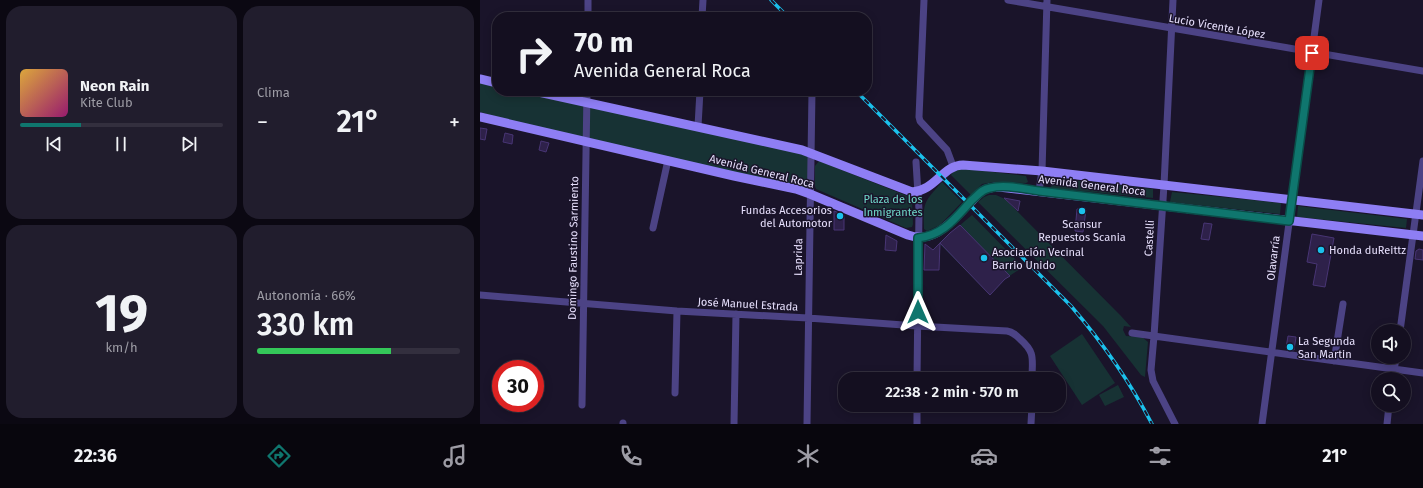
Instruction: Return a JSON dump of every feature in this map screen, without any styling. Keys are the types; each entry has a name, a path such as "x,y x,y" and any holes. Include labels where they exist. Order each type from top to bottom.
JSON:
{"main road":[{"path":"480,79 492,82"},
{"path":"556,96 698,126 812,153 908,191 917,192 924,190 953,166"},
{"name":"Avenida General Roca","path":"480,117 796,189 918,238 933,235 941,231 979,193 984,190 999,187 1418,235"},
{"name":"Avenida General Roca","path":"953,166 964,165 1042,171 1419,214"}],"street":[{"path":"588,0 588,12"},
{"path":"702,12 703,0"},
{"path":"924,0 919,117 920,121 947,150 953,166"},
{"name":"Lucio Vicente López","path":"1008,0 1047,3 1171,29 1423,72"},
{"name":"Castelli","path":"1173,0 1164,185 1151,375 1175,424"},
{"name":"Olavarría","path":"1262,424 1291,199 1319,0"},
{"path":"1039,191 1042,171 1047,3"},
{"name":"Domingo Faustino Sarmiento","path":"582,405 587,96"},
{"path":"698,126 700,96"},
{"name":"Laprida","path":"807,424 812,96"},
{"path":"653,228 668,160"},
{"path":"1401,324 1418,235 1423,161"},
{"path":"916,162 919,210 917,372"},
{"name":"José Manuel Estrada","path":"480,295 677,311 1007,331 1015,334 1029,347 1032,354 1032,372"},
{"path":"1334,361 1343,304"},
{"path":"675,393 677,311"},
{"path":"734,424 736,314"},
{"path":"1132,333 1423,373"},
{"path":"1394,372 1395,364"},
{"path":"917,412 917,424"},
{"path":"1031,424 1032,412"},
{"path":"1387,424 1388,412"}],"green space":[{"path":"480,83 492,85 492,96 550,96 812,153 810,194 586,142 480,112"},
{"name":"Plaza de los Inmigrantes","path":"819,161 910,197 912,200 912,227 906,228 816,189 815,166"},
{"path":"960,168 1026,176 1028,182 995,182 982,184 971,195 951,175 954,170"},
{"path":"1053,178 1153,189 1153,198 1051,188"},
{"path":"942,182 962,202 940,225 927,231 924,229 924,213 926,203 931,194"},
{"path":"1172,192 1281,203 1280,214 1170,202"},
{"path":"989,195 996,195 1005,199 1121,316 1131,327 1124,326 1123,330 1126,336 1142,337 1148,342 1145,377 1141,375 1103,326 978,202"},
{"path":"1298,206 1407,219 1406,228 1297,217"},
{"name":"Asociación Vecinal Barrio Unido","path":"972,215 1023,267 1005,279 990,295 939,243"},
{"path":"1082,334 1115,383 1082,405 1066,380 1066,372 1060,372 1050,356"},
{"path":"1118,385 1124,397 1105,406 1099,395"}],"building":[{"path":"480,128 487,129 485,140 480,139"},
{"path":"505,133 513,135 512,144 503,142"},
{"path":"541,141 549,143 546,152 539,150"},
{"path":"1004,198 1020,201 1018,211"},
{"path":"1077,209 1086,210 1083,232 1075,231"},
{"path":"834,211 844,215 844,230 834,230"},
{"path":"1204,223 1212,224 1209,240 1201,239"},
{"name":"Asociación Vecinal Barrio Unido","path":"960,225 1010,276 1005,279 990,295 940,243"},
{"name":"Honda duReittz","path":"1312,234 1334,238 1325,287 1313,285 1317,264 1307,262"},
{"path":"886,235 897,241 896,251 885,250"},
{"path":"940,243 939,270 924,270 925,244 933,250"},
{"path":"1419,249 1423,250 1423,260 1415,259 1416,251"},
{"path":"1288,336 1296,337 1294,350 1286,348"}],"railway":[{"path":"771,0 783,12"},
{"path":"861,96 1071,306 1115,363 1152,424"}],"place":[{"name":"Scansur Repuestos Scania","path":"1082,211"},
{"name":"Fundas Accesorios del Automotor","path":"840,216"},
{"name":"Honda duReittz","path":"1321,250"},
{"name":"Asociación Vecinal Barrio Unido","path":"984,258"},
{"name":"La Segunda San Martin","path":"1290,347"}],"route":[{"path":"918,312 918,238 933,235 941,231 979,193 990,188 999,187 1039,191 1289,221 1312,53"}]}
